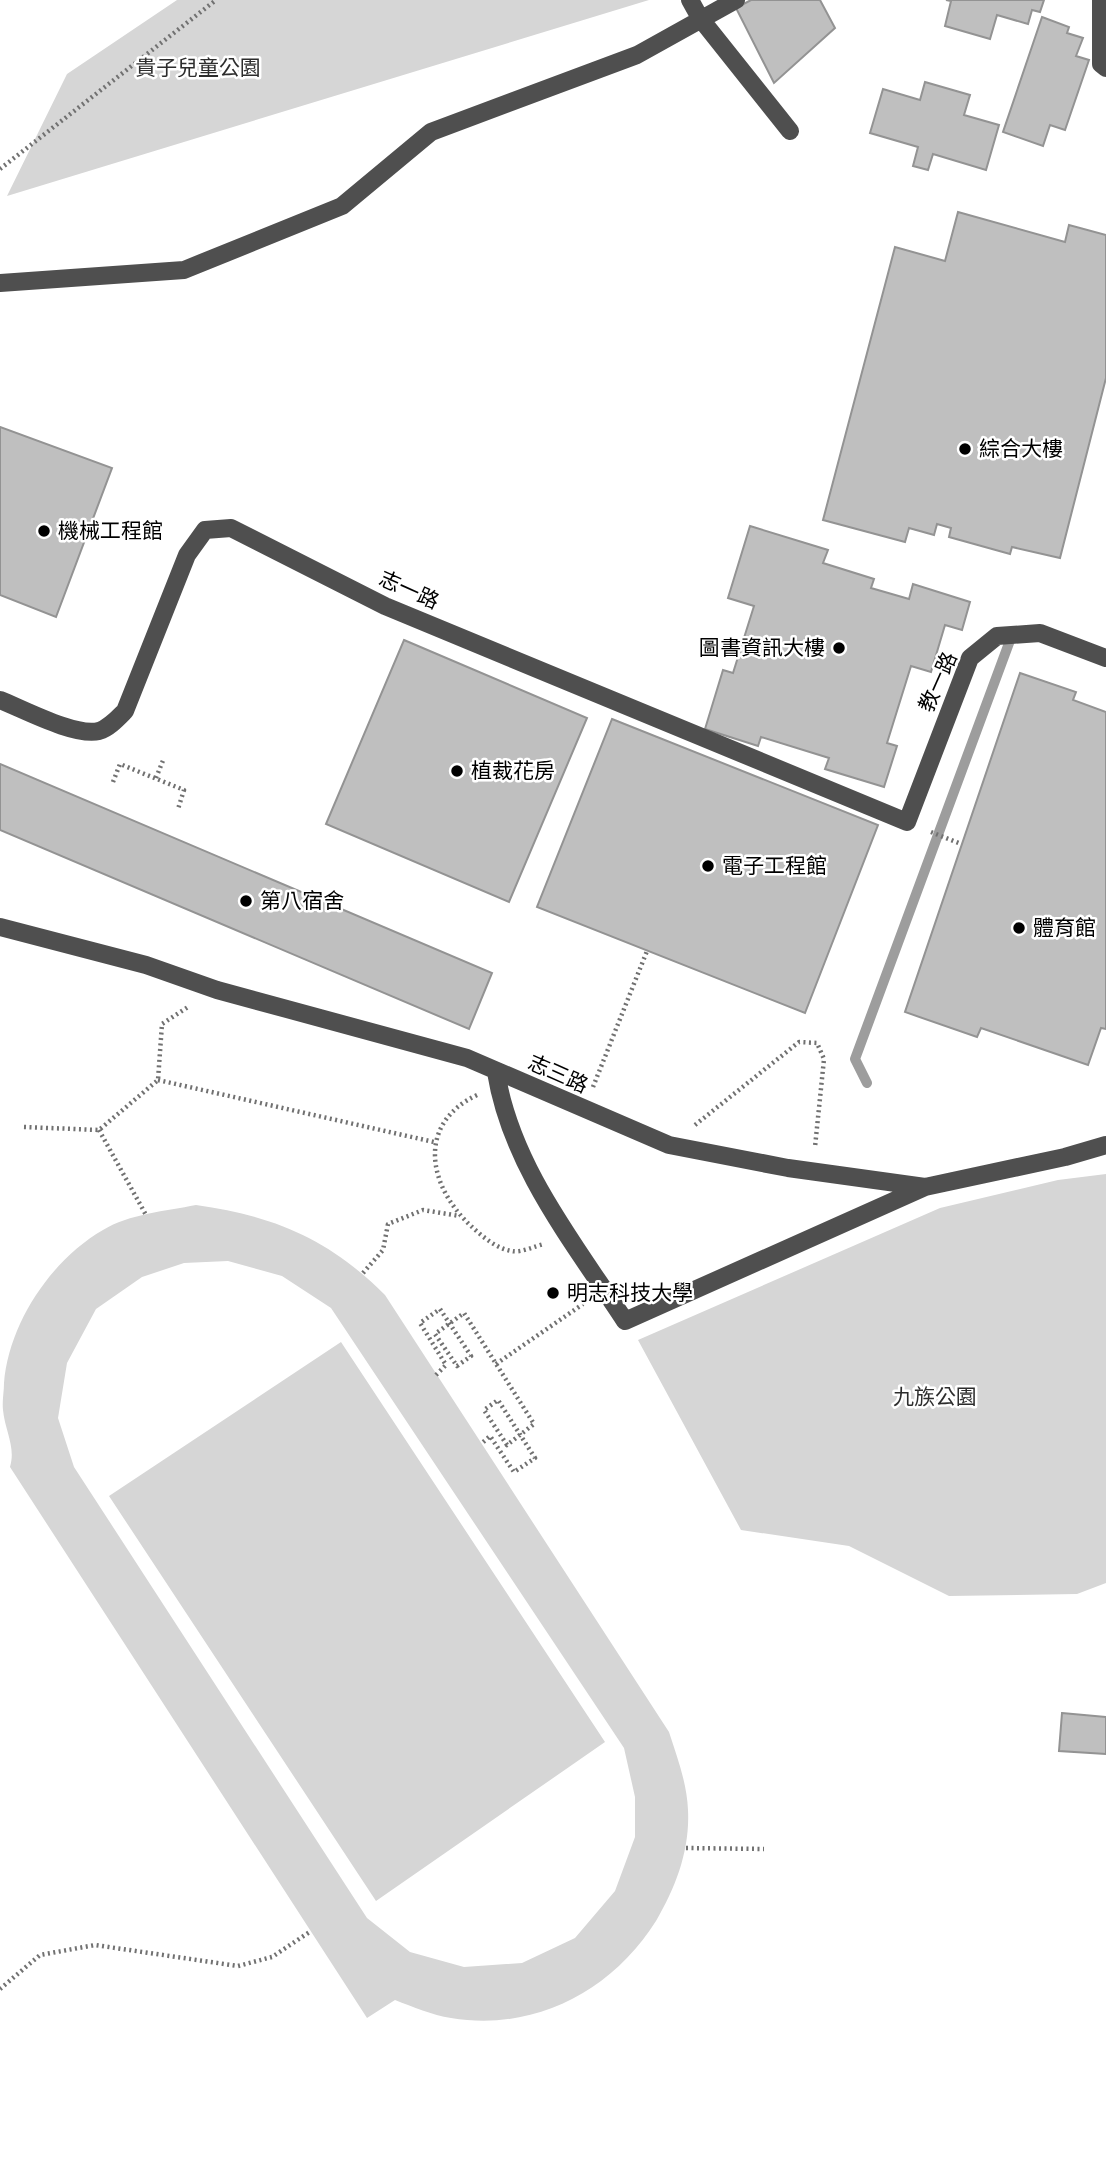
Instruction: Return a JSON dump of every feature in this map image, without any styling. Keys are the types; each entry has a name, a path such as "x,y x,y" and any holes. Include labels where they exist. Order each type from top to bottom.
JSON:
{"lane":[{"path":"690,0 700,18 790,131"},
{"path":"0,283 184,270 342,206 431,132 637,55 736,0"},
{"path":"1101,0 1101,64 1106,68"},
{"name":"志一路","path":"0,700 80,731 99,731 114,722 125,711 187,555 205,530 231,528 385,606 907,822"},
{"name":"教一路","path":"907,822 970,658 996,636 1040,633 1106,658"},
{"name":"志三路","path":"0,928 146,965 217,990 467,1058 497,1078 669,1145 812,1171 925,1186 1065,1157 1106,1145"},
{"path":"497,1078 503,1111 539,1190 625,1321 925,1186"}],"path":[{"path":"0,169 216,0"},
{"path":"156,778 164,758"},
{"path":"113,782 120,764 156,778 184,790 178,809"},
{"path":"907,822 961,844"},
{"path":"584,1110 647,951"},
{"path":"24,1126 99,1130 158,1080 162,1024 217,990"},
{"path":"669,1145 799,1042 817,1043 824,1059 812,1171"},
{"path":"497,1078 460,1103 444,1119 434,1142 436,1168 448,1199 460,1216 486,1240 514,1252 546,1243 565,1230"},
{"path":"158,1080 434,1142"},
{"path":"99,1130 146,1215"},
{"path":"363,1273 383,1250 388,1224 423,1210 460,1216"},
{"path":"496,1364 604,1289"},
{"path":"436,1375 446,1365 420,1323 440,1309 446,1319 452,1328 471,1356 457,1366 435,1334 445,1327 454,1320 464,1313 534,1424 525,1431 516,1438 508,1445 484,1410 498,1400 513,1423 520,1435 528,1446 535,1458 514,1472 490,1437 481,1444"},
{"path":"686,1848 764,1849"},
{"path":"0,1989 40,1955 95,1945 238,1966 272,1957 311,1931"}],"green space":[{"name":"貴子兒童公園","path":"177,0 649,0 7,196 67,74"},
{"name":"九族公園","path":"1106,1174 1106,1583 1077,1594 949,1596 849,1546 741,1530 638,1340 940,1208 1058,1180"},
{"path":"196,1205 251,1216 299,1233 343,1259 385,1295 669,1732 684,1780 688,1810 684,1854 670,1895 638,1946 617,1968 568,2001 541,2012 512,2019 482,2021 444,2017 395,2000 367,2018 10,1467 11,1446 3,1407 4,1383 14,1338 36,1295 66,1258 103,1230 136,1217","holes":["228,1261 282,1276 331,1308 624,1748 635,1797 635,1837 615,1891 575,1938 522,1963 464,1967 410,1952 367,1918 74,1467 58,1418 67,1363 96,1309 142,1277 184,1263"]},
{"path":"341,1342 605,1742 376,1901 109,1496"}],"building":[{"path":"751,0 820,0 835,28 774,83 736,8"},
{"path":"946,0 1044,0 1040,12 1032,10 1028,24 997,15 990,39 945,26 951,1"},
{"path":"1042,17 1069,27 1067,33 1083,38 1076,56 1089,60 1065,130 1050,125 1043,146 1003,132"},
{"path":"925,82 970,95 964,115 999,125 986,170 933,154 928,170 913,166 918,147 870,133 883,89 920,100"},
{"name":"綜合大樓","path":"958,212 1065,242 1069,225 1106,235 1106,378 1060,558 1012,547 1010,554 949,537 951,528 937,524 934,535 909,528 905,542 823,520 895,247 945,261"},
{"name":"機械工程館","path":"0,427 112,468 56,617 0,595"},
{"name":"圖書資訊大樓","path":"750,526 828,550 823,563 874,579 871,588 909,599 913,584 970,602 962,630 945,625 931,672 911,666 887,743 897,746 884,787 825,769 829,758 761,737 758,746 705,729 723,670 733,673 754,606 728,598"},
{"name":"植裁花房","path":"404,640 587,718 509,902 326,824"},
{"name":"體育館","path":"1020,673 1076,692 1073,700 1106,712 1106,1029 1101,1028 1088,1065 981,1028 977,1037 905,1012"},
{"name":"電子工程館","path":"612,719 878,825 805,1013 537,907"},
{"name":"第八宿舍","path":"0,764 492,973 469,1029 0,830"},
{"path":"1062,1713 1106,1717 1106,1754 1059,1751"}],"waterway":[{"path":"867,1083 855,1059 1012,635"}],"place":[{"name":"綜合大樓","path":"965,449"},
{"name":"機械工程館","path":"44,531"},
{"name":"圖書資訊大樓","path":"839,648"},
{"name":"植裁花房","path":"457,771"},
{"name":"電子工程館","path":"708,866"},
{"name":"第八宿舍","path":"246,901"},
{"name":"體育館","path":"1019,928"},
{"name":"明志科技大學","path":"553,1293"}]}
